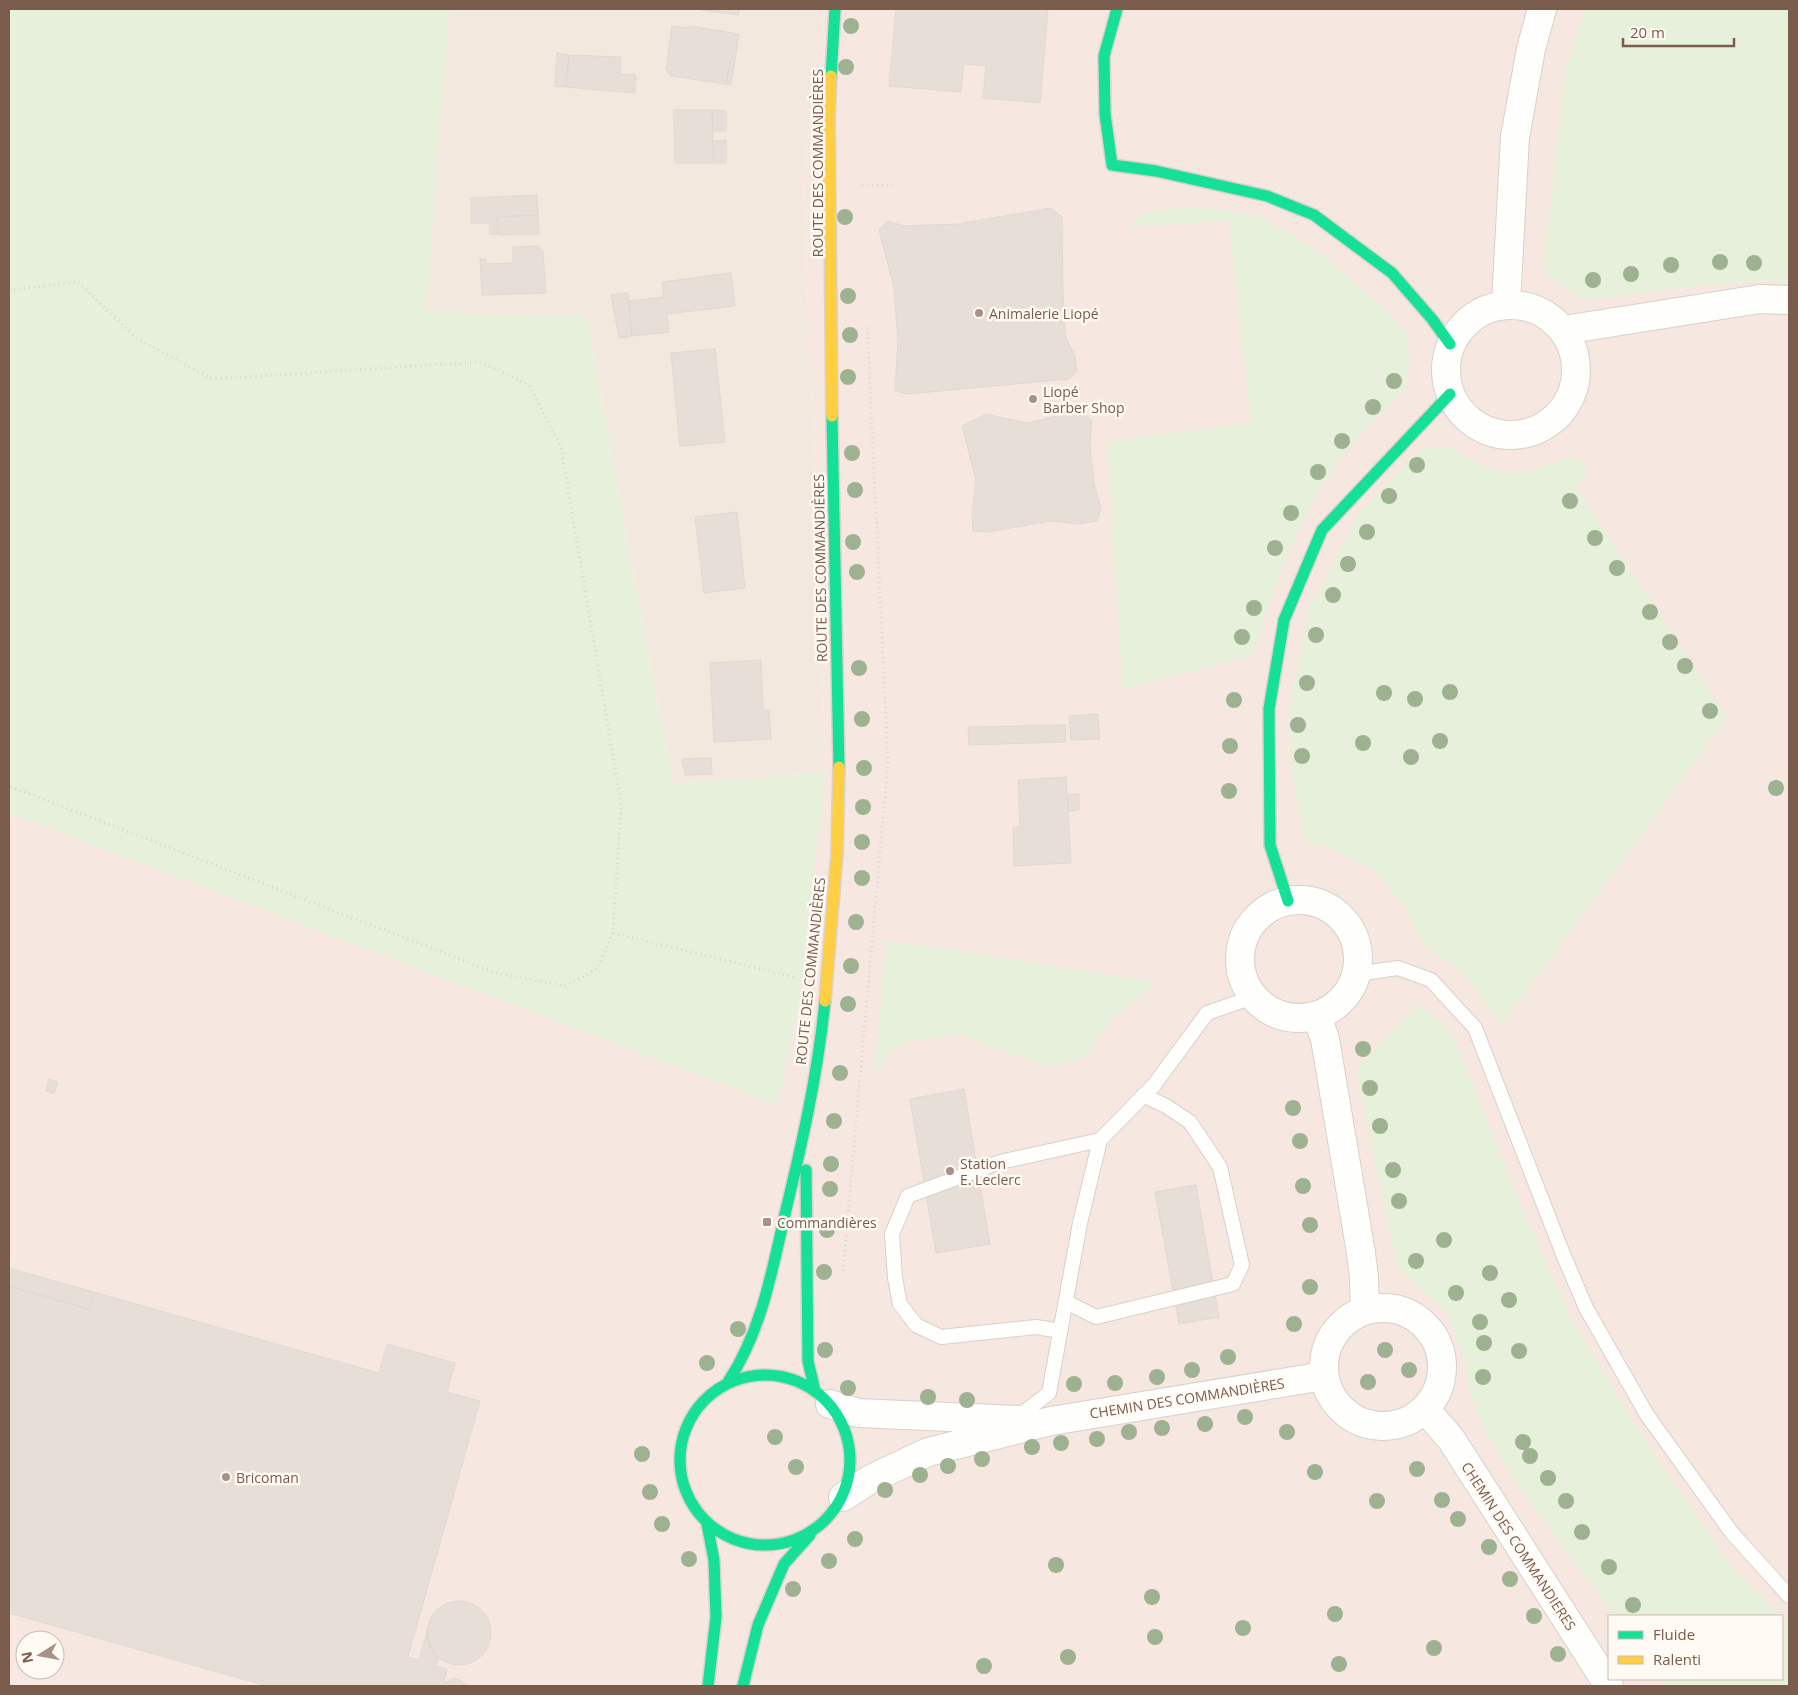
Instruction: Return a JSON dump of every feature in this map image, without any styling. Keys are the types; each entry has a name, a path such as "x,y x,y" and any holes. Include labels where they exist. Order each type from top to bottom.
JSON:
{"main road":[{"name":"ROUTE DES COMMANDIÈRES","path":"708,1686 716,1617 714,1560 706,1524 687,1497 678,1464 683,1424 701,1403 728,1382 742,1361 766,1298 806,1126 822,1029 837,853 839,754 834,559 829,116 835,9"},
{"path":"1117,9 1104,56 1105,114 1112,165 1156,171 1267,196 1314,215 1392,273 1432,319 1450,344"},
{"path":"1288,901 1270,845 1269,709 1284,620 1322,530 1450,394"},
{"name":"ROUTE DES COMMANDIÈRES","path":"743,1686 758,1626 784,1564 811,1534 829,1518 843,1497 851,1465 846,1432 823,1397 808,1361 806,1126"},
{"name":"ROUTE DES COMMANDIÈRES","path":"728,1382 757,1374 788,1377 823,1397"},
{"name":"ROUTE DES COMMANDIÈRES","path":"706,1524 739,1543 776,1546 811,1534"}],"street":[{"path":"1506,304 1515,137 1531,49 1542,9"},
{"path":"1564,330 1760,299 1789,300"},
{"path":"1506,304 1529,306 1547,314 1564,330 1574,350 1577,373 1570,400 1556,418 1542,428 1520,435 1491,432 1470,422 1462,414 1450,394 1445,366 1450,344 1467,320 1486,308 1506,304"},
{"path":"1309,900 1327,907 1343,919 1353,935 1358,954 1356,974 1348,992 1334,1006 1317,1016 1300,1018 1282,1016 1266,1008 1253,997 1245,982 1240,964 1241,947 1247,930 1258,916 1272,906 1288,901 1309,900"},
{"path":"1317,1016 1326,1039 1364,1278 1366,1310"},
{"path":"1394,1309 1414,1317 1430,1331 1440,1351 1442,1372 1437,1392 1425,1409 1408,1421 1381,1427 1361,1423 1343,1412 1330,1396 1324,1376 1325,1354 1332,1335 1346,1320 1366,1310 1394,1309"},
{"name":"CHEMIN DES COMMANDIÈRES","path":"843,1497 871,1479 928,1452 1051,1421 1324,1376"},
{"name":"CHEMIN DES COMMANDIÈRES","path":"823,1397 858,1413 1051,1421"},
{"name":"CHEMIN DES COMMANDIERES","path":"1425,1409 1450,1439 1609,1686"}],"lane":[{"path":"1356,974 1398,968 1432,980 1475,1028 1586,1308 1647,1415 1732,1533 1789,1596"},
{"path":"1014,1420 1049,1392 1080,1223 1100,1140 1154,1085 1207,1013 1253,997"},
{"path":"1066,1302 1096,1317 1233,1284 1242,1265 1220,1167 1190,1122 1166,1106 1144,1095"},
{"path":"1060,1332 1036,1327 941,1337 916,1325 900,1304 894,1278 892,1234 908,1196 1000,1162 1100,1140"}],"path":[{"path":"854,185 894,185"},
{"path":"9,290 78,282 136,338 212,379 480,362 529,385 561,447 621,804 613,934 597,969 565,986 496,973 9,786"},
{"path":"613,934 826,985"}],"shaded area":[{"path":"449,9 823,9 803,179 826,772 673,784 587,315 425,312"},
{"path":"823,9 1584,9 1565,72 1582,300 1767,280 1789,281 1789,1686 9,1686 9,813 777,1104 826,772 803,179"}],"green space":[{"path":"9,9 449,9 426,312 587,315 673,784 826,772 796,1022 777,1105 9,813"},
{"path":"1584,9 1789,9 1789,281 1767,280 1581,300 1543,270 1565,72"},
{"path":"1176,208 1213,208 1263,218 1319,252 1382,307 1406,332 1410,363 1404,391 1356,439 1322,484 1295,537 1270,600 1253,655 1123,689 1107,441 1251,423 1229,220 1130,227 1141,213"},
{"path":"1450,447 1480,464 1511,472 1534,469 1562,459 1579,457 1589,474 1576,487 1727,718 1501,1026 1464,974 1422,944 1405,907 1371,868 1326,847 1306,843 1291,769 1290,705 1309,608 1360,512 1422,448"},
{"path":"886,940 1157,982 1112,1019 1085,1057 1050,1067 955,1034 910,1041 889,1053 874,1079"},
{"path":"1418,1003 1450,1031 1522,1209 1575,1326 1652,1452 1731,1566 1780,1615 1614,1615 1512,1478 1481,1422 1470,1393 1463,1357 1449,1315 1398,1268 1357,1070"},
{"path":"1783,1618 1789,1625 1789,1686 1666,1686 1662,1680 1783,1680"}],"building":[{"path":"695,9 739,9 738,15"},
{"path":"896,9 1048,9 1040,103 983,98 986,66 964,64 961,92 889,86"},
{"path":"672,26 689,28 689,26 739,34 735,60 731,58 726,84 671,76 666,69"},
{"path":"557,53 569,55 566,87 555,86"},
{"path":"569,55 621,57 620,74 636,75 635,93 566,87"},
{"path":"731,58 735,60 731,85 726,84"},
{"path":"674,110 712,110 713,163 675,163"},
{"path":"712,110 726,111 726,131 713,131"},
{"path":"726,140 726,163 713,163 713,141"},
{"path":"537,195 538,215 497,217 498,234 490,234 490,223 471,223 471,198"},
{"path":"1051,208 1062,217 1065,335 1075,357 1077,371 1068,380 908,394 895,391 898,340 894,288 879,230 888,221 904,226 957,224"},
{"path":"538,215 539,234 498,235 497,217"},
{"path":"538,246 543,251 546,293 482,295 480,259 486,259 486,264 513,263 513,247"},
{"path":"731,273 735,306 667,314 669,332 632,336 629,301 664,297 662,282"},
{"path":"628,293 632,336 619,338 611,295"},
{"path":"715,349 725,442 680,446 671,353"},
{"path":"1080,411 1092,420 1090,447 1094,483 1101,509 1097,521 1078,524 1051,521 988,532 973,531 972,514 976,480 962,426 986,414 1027,423"},
{"path":"737,512 745,588 704,593 695,517"},
{"path":"761,660 763,710 769,710 771,739 714,742 710,663"},
{"path":"1098,714 1100,739 1071,740 1069,716"},
{"path":"1066,725 1065,742 969,745 968,727"},
{"path":"711,758 712,774 685,775 682,759"},
{"path":"1066,777 1071,863 1014,866 1013,827 1020,826 1018,780"},
{"path":"1079,794 1079,810 1069,811 1068,795"},
{"path":"49,1079 58,1082 54,1094 46,1091"},
{"path":"964,1089 990,1244 936,1253 910,1099"},
{"path":"1196,1185 1219,1317 1179,1324 1155,1192"},
{"path":"9,1268 94,1292 89,1309 9,1286"},
{"path":"9,1286 89,1309 94,1292 379,1373 387,1344 455,1363 447,1392 480,1401 408,1657 419,1660 428,1628 428,1640 433,1652 439,1657 436,1666 447,1669 444,1681 447,1682 444,1686 267,1686 9,1613"},
{"path":"459,1601 477,1607 485,1615 491,1633 485,1651 477,1659 459,1665 441,1659 433,1651 427,1633 433,1615 441,1607"},
{"path":"455,1678 462,1681 466,1686 444,1686 449,1680"}],"traffic: fast":[{"path":"831,76 835,9"},
{"path":"1117,9 1104,56 1105,114 1112,165 1156,171 1267,196 1314,215 1392,273 1432,319 1450,344"},
{"path":"1288,901 1270,845 1269,709 1284,620 1322,530 1450,394"},
{"path":"832,416 839,767"},
{"path":"728,1382 749,1343 770,1279 809,1108 825,1001"},
{"path":"806,1170 808,1361 815,1391"},
{"path":"773,1375 798,1381 819,1394 831,1406 847,1435 850,1460 849,1477 844,1493 831,1514 819,1526 790,1542 757,1545 732,1539 711,1526 699,1514 683,1485 680,1452 686,1427 699,1406 711,1394 740,1378 773,1375"},
{"path":"707,1524 714,1560 716,1617 708,1686"},
{"path":"743,1686 758,1625 784,1564 810,1535"}],"traffic: slow":[{"path":"831,76 829,115 832,416"},
{"path":"825,1001 837,853 839,767"}],"place":[{"name":"Animalerie Liopé","path":"979,313"},
{"name":"Liopé Barber Shop","path":"1033,399"},
{"name":"Station E. Leclerc","path":"950,1171"},
{"name":"Commandières","path":"767,1222"},
{"name":"Bricoman","path":"226,1477"}]}
